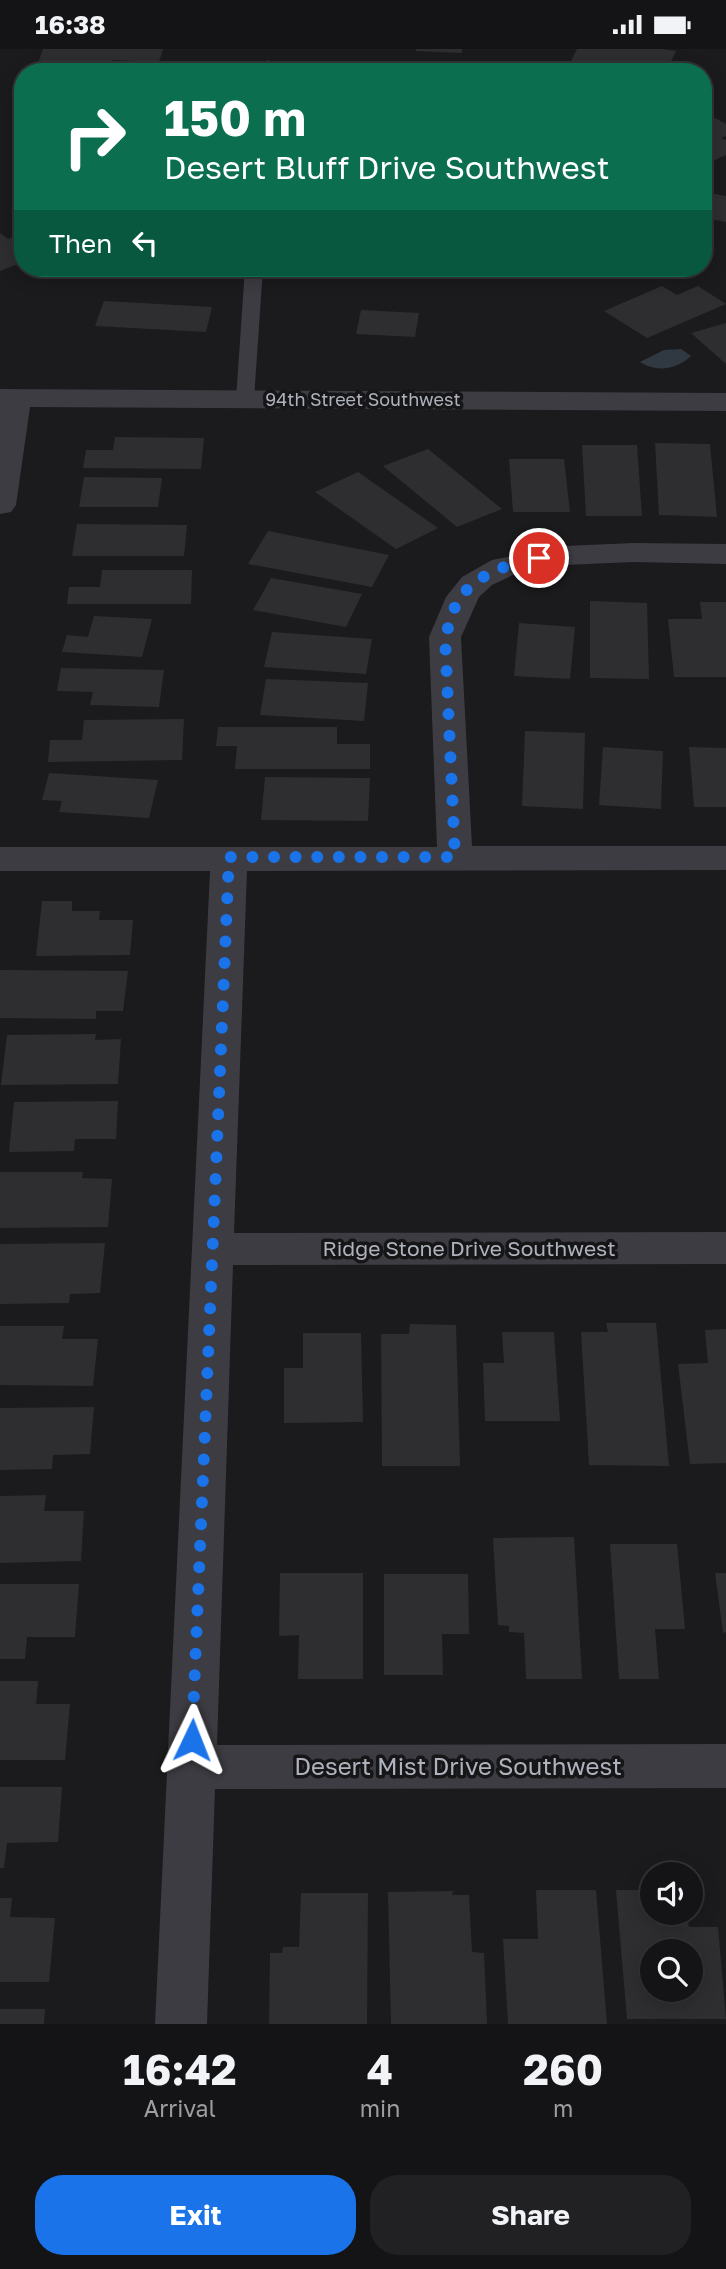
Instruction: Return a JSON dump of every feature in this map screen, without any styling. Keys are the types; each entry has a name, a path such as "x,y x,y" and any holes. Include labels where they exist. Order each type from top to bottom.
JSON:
{"street":[{"name":"94th Street Southwest","path":"8,398 726,402"},
{"path":"0,505 8,398"},
{"path":"455,857 445,637 457,603 480,578 517,562 561,555 726,554"},
{"path":"181,2024 229,857"},
{"path":"0,859 726,858"},
{"name":"Ridge Stone Drive Southwest","path":"213,1249 726,1248"},
{"name":"Desert Mist Drive Southwest","path":"191,1767 726,1766"}],"lane":[{"path":"244,399 253,277"}],"shaded area":[{"path":"681,349 691,356 673,367 653,368 640,362 664,350"}],"building":[{"path":"43,49 163,49 159,62 112,60 111,63 38,63"},
{"path":"462,49 462,53 416,51"},
{"path":"577,49 676,51 670,63 571,61"},
{"path":"715,118 726,124 726,136 721,138 726,140 726,155 712,161 712,120"},
{"path":"712,193 726,196 726,222 712,219"},
{"path":"0,233 8,239 14,237 14,266 0,271"},
{"path":"662,286 677,295 698,286 726,304 647,338 604,311"},
{"path":"104,301 212,307 206,332 95,326"},
{"path":"361,310 419,313 415,337 356,334"},
{"path":"726,323 726,364 691,333"},
{"path":"115,437 204,438 201,469 83,468 86,450 113,450"},
{"path":"655,443 710,444 717,517 659,515"},
{"path":"582,445 637,445 642,516 586,516"},
{"path":"428,449 502,509 457,527 383,466"},
{"path":"509,459 564,459 570,512 513,512"},
{"path":"358,472 438,528 396,549 315,492"},
{"path":"84,477 162,478 158,507 79,507"},
{"path":"77,524 187,525 184,556 72,556"},
{"path":"268,531 389,555 372,587 248,564"},
{"path":"102,570 192,570 191,604 67,604 69,587 100,587"},
{"path":"271,578 362,594 346,627 253,610"},
{"path":"590,601 647,603 649,679 590,678"},
{"path":"700,602 726,602 726,677 674,677 668,619 702,619"},
{"path":"94,616 152,619 142,657 62,652 67,635 88,637"},
{"path":"519,623 575,627 570,679 514,676"},
{"path":"272,632 372,639 366,674 264,667"},
{"path":"61,668 164,670 159,707 90,705 93,692 57,691"},
{"path":"266,679 368,683 364,721 260,715"},
{"path":"184,719 182,760 48,762 50,740 82,740 84,720"},
{"path":"218,727 337,727 337,744 370,744 370,769 235,769 237,746 216,746"},
{"path":"525,731 585,733 583,809 522,806"},
{"path":"603,747 663,751 661,809 599,805"},
{"path":"689,747 726,748 726,807 694,807"},
{"path":"49,773 158,780 149,818 59,812 62,801 42,800"},
{"path":"265,777 370,778 368,821 261,820"},
{"path":"42,901 72,901 72,911 100,911 99,920 133,920 130,955 36,956"},
{"path":"0,970 128,971 123,1011 96,1011 96,1019 0,1018"},
{"path":"96,1034 95,1040 121,1039 118,1084 1,1085 7,1035"},
{"path":"118,1101 116,1139 75,1139 74,1151 9,1152 14,1102"},
{"path":"0,1172 83,1172 82,1178 112,1179 108,1227 0,1228"},
{"path":"105,1243 100,1293 70,1294 69,1303 0,1304 0,1244"},
{"path":"606,1323 656,1323 669,1466 589,1465 581,1332 608,1332"},
{"path":"410,1324 456,1325 460,1466 382,1466 381,1334 409,1334"},
{"path":"0,1326 64,1326 62,1339 98,1339 93,1386 0,1385"},
{"path":"726,1329 726,1463 690,1464 678,1364 708,1363 705,1330"},
{"path":"502,1332 554,1332 560,1421 485,1421 483,1363 504,1363"},
{"path":"303,1333 361,1333 363,1422 284,1423 284,1368 303,1368"},
{"path":"94,1407 90,1454 53,1455 52,1469 0,1470 0,1408"},
{"path":"46,1495 44,1511 84,1511 81,1561 0,1563 0,1496"},
{"path":"574,1537 582,1679 526,1679 524,1633 509,1632 509,1626 498,1625 493,1538"},
{"path":"610,1544 677,1544 685,1629 655,1629 659,1679 619,1679"},
{"path":"280,1573 363,1573 363,1679 298,1679 299,1635 279,1636"},
{"path":"715,1573 726,1573 726,1632 723,1633"},
{"path":"384,1574 468,1574 469,1634 442,1634 443,1675 384,1675"},
{"path":"0,1584 79,1584 75,1637 27,1637 25,1659 0,1659"},
{"path":"0,1681 38,1681 36,1704 70,1704 65,1760 0,1760"},
{"path":"0,1787 62,1787 58,1842 7,1843 4,1868 0,1868"},
{"path":"536,1890 596,1890 607,2024 508,2024 503,1939 538,1939"},
{"path":"616,1890 640,1890 640,1925 718,1927 726,2019 627,2019"},
{"path":"453,1891 452,1895 469,1895 472,1952 484,1953 487,2024 391,2024 388,1892"},
{"path":"301,1893 368,1893 367,2024 269,2024 270,1953 282,1953 283,1947 299,1947"},
{"path":"0,1898 12,1898 10,1917 55,1918 49,1982 0,1982"},
{"path":"0,2009 45,2009 44,2024 0,2024"}],"route":[{"path":"192,1740 229,857 455,857 445,637 457,603 480,578 517,562 539,558"}]}
